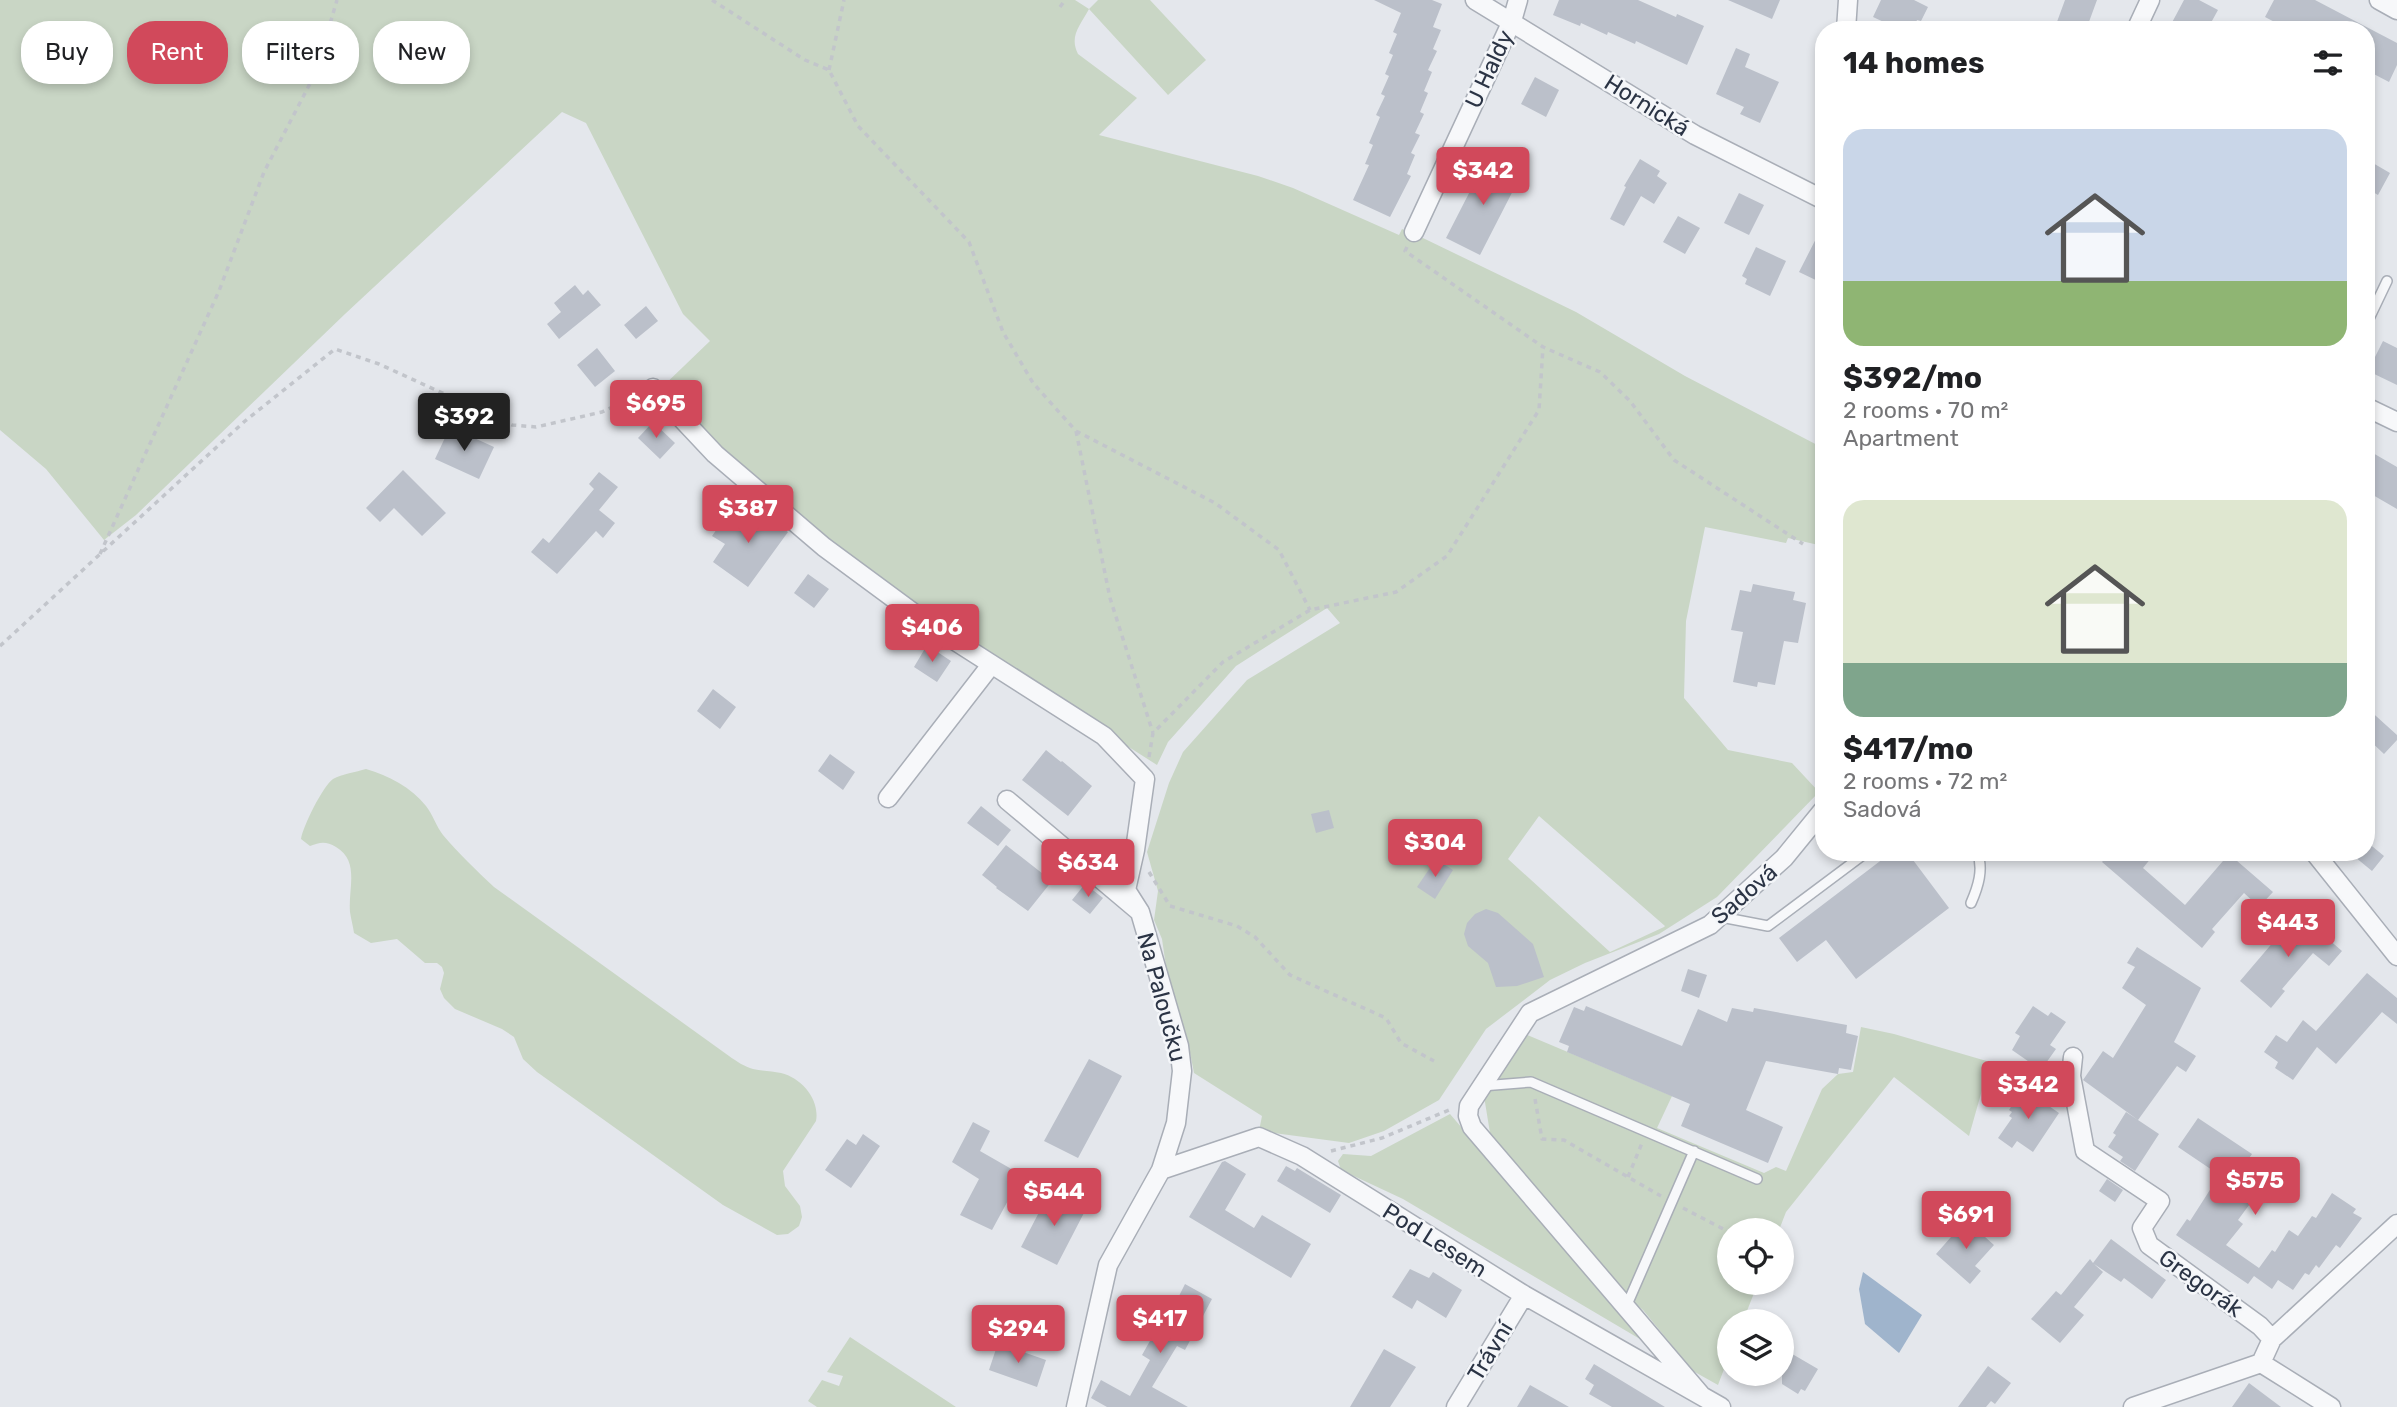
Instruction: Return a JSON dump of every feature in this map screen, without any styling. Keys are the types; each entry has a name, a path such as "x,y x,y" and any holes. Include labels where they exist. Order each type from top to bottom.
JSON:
{"street":[{"name":"Hornická","path":"1475,0 1695,135 1815,196"},
{"name":"U Haldy","path":"1414,232 1512,21 1518,0"},
{"path":"1847,21 1848,0"},
{"path":"2140,21 2150,0"},
{"path":"2379,0 2397,10"},
{"path":"653,388 715,454 824,547 927,623 1104,736 1145,779 1135,850 1126,890 1140,912"},
{"path":"2375,411 2397,422"},
{"path":"888,798 991,665"},
{"name":"Na Paloučku","path":"1007,800 1140,912 1179,1046 1182,1071 1176,1124 1161,1170"},
{"name":"Sadová","path":"1469,1106 1530,1013 1647,957 1721,917 1784,859 1815,820"},
{"path":"2321,861 2397,956"},
{"name":"Gregorák","path":"2073,1057 2071,1076 2085,1151 2160,1201 2142,1228 2149,1245 2260,1326 2272,1339"},
{"name":"Pod Lesem","path":"1469,1106 1468,1116 1472,1127 1701,1395"},
{"name":"Pod Lesem","path":"1161,1170 1259,1137 1302,1156 1524,1295 1721,1407"},
{"path":"1076,1407 1108,1265 1161,1170"},
{"path":"2133,1407 2261,1363 2272,1339 2397,1224"},
{"name":"Trávní","path":"1456,1407 1524,1295"},
{"path":"2261,1363 2331,1407"}],"lane":[{"path":"2375,307 2387,281"},
{"path":"1721,917 1768,926 1855,861"},
{"path":"1971,903 1978,888 1981,861"},
{"path":"1480,1086 1531,1082 1757,1179"},
{"path":"1626,1307 1693,1151"}],"path":[{"path":"100,556 219,292 264,172 316,72 337,0"},
{"path":"712,0 806,60 829,70 858,126 969,243 1003,332 1034,383 1076,431 1215,503 1279,550 1310,610"},
{"path":"829,70 844,0"},
{"path":"1060,7 1065,0"},
{"path":"1414,232 1405,251 1543,348 1600,372 1630,401 1674,460 1803,544"},
{"path":"1153,733 1223,662 1310,610 1396,592 1447,556 1539,410 1543,348"},
{"path":"0,646 245,421 335,349 379,365 512,425 536,427 602,412 653,388"},
{"path":"1076,431 1110,597 1153,733 1145,779"},
{"path":"1135,850 1170,906 1237,926 1255,937 1290,975 1386,1018 1401,1043 1434,1061"},
{"path":"1531,1082 1542,1139 1564,1140 1717,1226"},
{"path":"1302,1156 1382,1138 1451,1109 1469,1106"},
{"path":"1628,1177 1647,1132"}],"green space":[{"path":"0,0 1075,0 1089,9 1075,36 1078,54 1137,98 1099,135 1258,176 1293,188 1399,235 1402,229 1576,312 1685,376 1815,444 1815,544 1788,538 1786,543 1705,527 1686,621 1684,698 1728,750 1792,763 1815,788 1815,796 1717,897 1659,934 1550,980 1486,1029 1439,1100 1384,1131 1349,1143 1259,1131 1262,1116 1194,1073 1187,1037 1168,980 1162,939 1154,920 1158,891 1147,852 1169,783 1183,752 1247,680 1340,623 1327,608 1236,666 1168,742 1157,765 972,647 874,578 710,444 658,391 710,341 683,314 586,123 562,112 345,314 136,515 104,540 46,469 0,430","holes":["1539,816 1665,926 1610,952 1508,859"]},
{"path":"1098,0 1150,0 1206,60 1168,95 1089,9"},
{"path":"366,769 391,779 414,793 428,809 443,835 494,887 738,1062 753,1069 789,1076 808,1091 815,1105 816,1121 783,1171 785,1186 800,1206 802,1217 799,1226 788,1234 777,1235 723,1205 537,1072 523,1059 514,1037 455,1009 444,998 440,989 444,973 437,963 425,963 397,939 371,943 354,933 350,912 351,876 348,860 332,845 323,843 310,846 301,839 314,807 329,783 333,779"},
{"path":"1861,1027 1990,1062 1969,1136 1894,1077 1784,1218 1717,1218 1717,1295 1753,1295 1748,1309 1717,1309 1717,1384 1693,1371 1643,1310 1612,1284 1490,1133 1483,1090 1525,1034 1672,1096 1657,1128 1764,1173 1776,1167 1786,1171 1822,1089 1838,1074 1853,1072"},
{"path":"1450,1114 1645,1342 1403,1199 1341,1170 1338,1161 1343,1154 1371,1156"},
{"path":"850,1337 956,1407 817,1407 808,1401 822,1380 839,1386 843,1376 827,1372"}],"water":[{"path":"1863,1272 1922,1315 1899,1353 1865,1324 1859,1289"}],"building":[{"path":"1374,0 1432,0 1442,4 1433,27 1441,30 1433,49 1437,51 1428,70 1432,72 1424,91 1428,93 1420,112 1424,114 1415,133 1420,135 1411,153 1415,155 1407,174 1411,176 1390,217 1353,200 1369,165 1365,164 1373,145 1369,143 1380,117 1376,115 1385,96 1381,94 1389,76 1385,74 1393,55 1389,53 1397,34 1393,32 1401,13"},
{"path":"1559,0 1638,0 1704,26 1687,65 1636,41 1635,44 1608,32 1607,35 1581,23 1580,26 1553,15"},
{"path":"1728,0 1780,0 1772,19"},
{"path":"1881,0 1914,0 1928,7 1921,21 1882,21 1873,17"},
{"path":"2065,0 2097,0 2089,21 2057,21"},
{"path":"2184,0 2199,0 2218,10 2212,21 2173,21"},
{"path":"2274,0 2315,0 2355,21 2273,21 2265,17"},
{"path":"2375,31 2397,43 2397,65 2389,82 2375,75"},
{"path":"1736,48 1750,54 1745,67 1779,82 1760,123 1740,114 1744,107 1716,94"},
{"path":"1535,77 1559,90 1546,117 1521,104"},
{"path":"1640,159 1660,171 1657,176 1667,183 1654,204 1641,196 1624,226 1610,219 1626,187 1624,186"},
{"path":"1486,160 1520,177 1480,255 1446,238"},
{"path":"2375,164 2390,173 2378,195 2375,193"},
{"path":"1739,193 1764,205 1749,235 1724,223"},
{"path":"1678,216 1700,228 1685,254 1663,242"},
{"path":"1815,241 1815,280 1799,272"},
{"path":"1756,247 1786,261 1770,296 1745,284 1747,279 1742,276"},
{"path":"575,285 583,295 588,290 601,305 559,339 547,324 561,312 554,303"},
{"path":"646,306 658,321 636,339 624,325"},
{"path":"2383,341 2397,348 2397,385 2375,374 2375,357"},
{"path":"597,348 615,371 595,387 577,365"},
{"path":"653,422 675,443 660,459 638,438"},
{"path":"450,427 494,447 479,479 435,459"},
{"path":"2375,454 2397,467 2397,509 2375,496"},
{"path":"403,470 446,513 422,536 394,508 380,522 366,508"},
{"path":"599,472 618,487 599,510 615,523 603,538 596,531 557,574 531,552 543,538 549,543 594,489 589,484"},
{"path":"753,506 788,532 748,587 713,562 725,544 712,536 727,515 739,524"},
{"path":"808,574 829,589 814,608 794,593"},
{"path":"1753,584 1795,592 1793,600 1806,603 1798,643 1784,641 1775,685 1758,682 1757,687 1733,682 1743,632 1731,630 1740,590 1751,592"},
{"path":"927,645 951,661 937,682 914,667"},
{"path":"713,689 736,707 720,729 697,711"},
{"path":"2375,715 2397,735 2397,740 2384,754 2375,746"},
{"path":"1046,750 1092,786 1068,816 1022,780"},
{"path":"830,754 855,772 843,790 818,771"},
{"path":"981,806 1011,830 998,846 967,823"},
{"path":"1329,810 1334,828 1316,833 1311,814"},
{"path":"1006,845 1052,881 1028,911 982,875"},
{"path":"2375,849 2384,856 2372,871 2360,861 2375,861"},
{"path":"1436,859 1453,870 1435,899 1417,887"},
{"path":"1880,861 1914,861 1949,908 1856,979 1826,940 1797,962 1779,938"},
{"path":"2149,861 2143,868 2185,905 2223,861 2237,861 2273,892 2259,907 2244,893 2212,929 2215,932 2202,948 2102,862"},
{"path":"1085,884 1103,898 1090,914 1072,900"},
{"path":"1486,909 1498,913 1533,944 1544,977 1517,986 1496,987 1488,963 1468,946 1464,934 1467,923 1475,914"},
{"path":"2298,913 2342,951 2329,966 2313,953 2282,989 2285,991 2271,1008 2240,981"},
{"path":"2137,947 2201,988 2174,1042 2196,1056 2186,1072 2177,1066 2138,1120 2083,1080 2103,1051 2113,1058 2146,1005 2122,988 2135,967 2127,963"},
{"path":"1688,969 1707,975 1699,998 1681,991"},
{"path":"2367,973 2397,998 2397,1024 2382,1012 2336,1064 2317,1047 2293,1080 2275,1068 2278,1062 2264,1052 2276,1035 2287,1042 2303,1020 2316,1031"},
{"path":"1586,1006 1682,1046 1698,1009 1727,1022 1732,1008 1753,1012 1754,1008 1847,1025 1846,1033 1858,1036 1851,1070 1839,1068 1838,1074 1766,1061 1746,1110 1783,1127 1768,1163 1681,1126 1690,1104 1567,1052 1569,1046 1559,1042 1574,1007 1584,1011"},
{"path":"2033,1006 2048,1016 2051,1012 2066,1022 2050,1045 2056,1049 2041,1070 2012,1050 2020,1036 2015,1033"},
{"path":"1089,1059 1122,1076 1078,1158 1044,1141"},
{"path":"2023,1088 2059,1113 2033,1152 2017,1141 2012,1148 1998,1138 2012,1118 2009,1116 2012,1112 2009,1110"},
{"path":"2126,1112 2159,1134 2135,1171 2120,1161 2123,1157 2108,1147"},
{"path":"2198,1118 2252,1154 2245,1164 2251,1169 2243,1181 2253,1187 2249,1194 2255,1197 2238,1220 2243,1224 2226,1245 2259,1268 2272,1250 2275,1252 2289,1230 2298,1236 2312,1216 2316,1218 2332,1193 2356,1209 2353,1213 2362,1218 2340,1248 2336,1245 2319,1268 2316,1265 2309,1275 2305,1273 2293,1290 2278,1280 2272,1289 2254,1276 2248,1284 2176,1235 2187,1219 2190,1221 2215,1182 2210,1179 2215,1172 2178,1147"},
{"path":"973,1122 990,1131 980,1151 1022,1175 992,1230 960,1215 979,1179 952,1162"},
{"path":"863,1134 880,1146 851,1188 825,1170 847,1139 856,1145"},
{"path":"1225,1161 1246,1174 1225,1210 1254,1228 1262,1215 1311,1244 1291,1278 1189,1217"},
{"path":"1286,1166 1295,1171 1297,1168 1341,1195 1330,1213 1277,1181"},
{"path":"2107,1179 2123,1190 2115,1202 2099,1191"},
{"path":"1050,1191 1086,1209 1057,1265 1021,1247"},
{"path":"1966,1220 1994,1245 1975,1266 1981,1271 1970,1284 1936,1254"},
{"path":"2111,1239 2166,1280 2152,1299 2124,1278 2121,1282 2094,1264 2103,1272 2074,1307 2084,1315 2060,1343 2031,1319 2056,1291 2061,1295 2090,1259 2093,1263"},
{"path":"1410,1269 1429,1278 1433,1272 1462,1290 1446,1318 1417,1300 1412,1309 1392,1297"},
{"path":"1185,1284 1212,1299 1185,1350 1177,1346 1152,1387 1188,1407 1107,1407 1091,1398 1101,1380 1130,1396 1150,1360 1142,1355 1155,1332 1160,1334"},
{"path":"998,1343 1046,1360 1037,1387 989,1370"},
{"path":"1384,1349 1416,1367 1390,1407 1350,1407"},
{"path":"1794,1355 1818,1369 1805,1391 1801,1389 1798,1394 1785,1386 1794,1386"},
{"path":"1594,1364 1665,1407 1612,1407 1589,1394 1594,1385 1585,1379"},
{"path":"1988,1366 2011,1383 1995,1404 1991,1401 1986,1407 1958,1407"},
{"path":"2249,1383 2281,1407 2232,1407"},
{"path":"1530,1385 1569,1407 1517,1407"}]}
